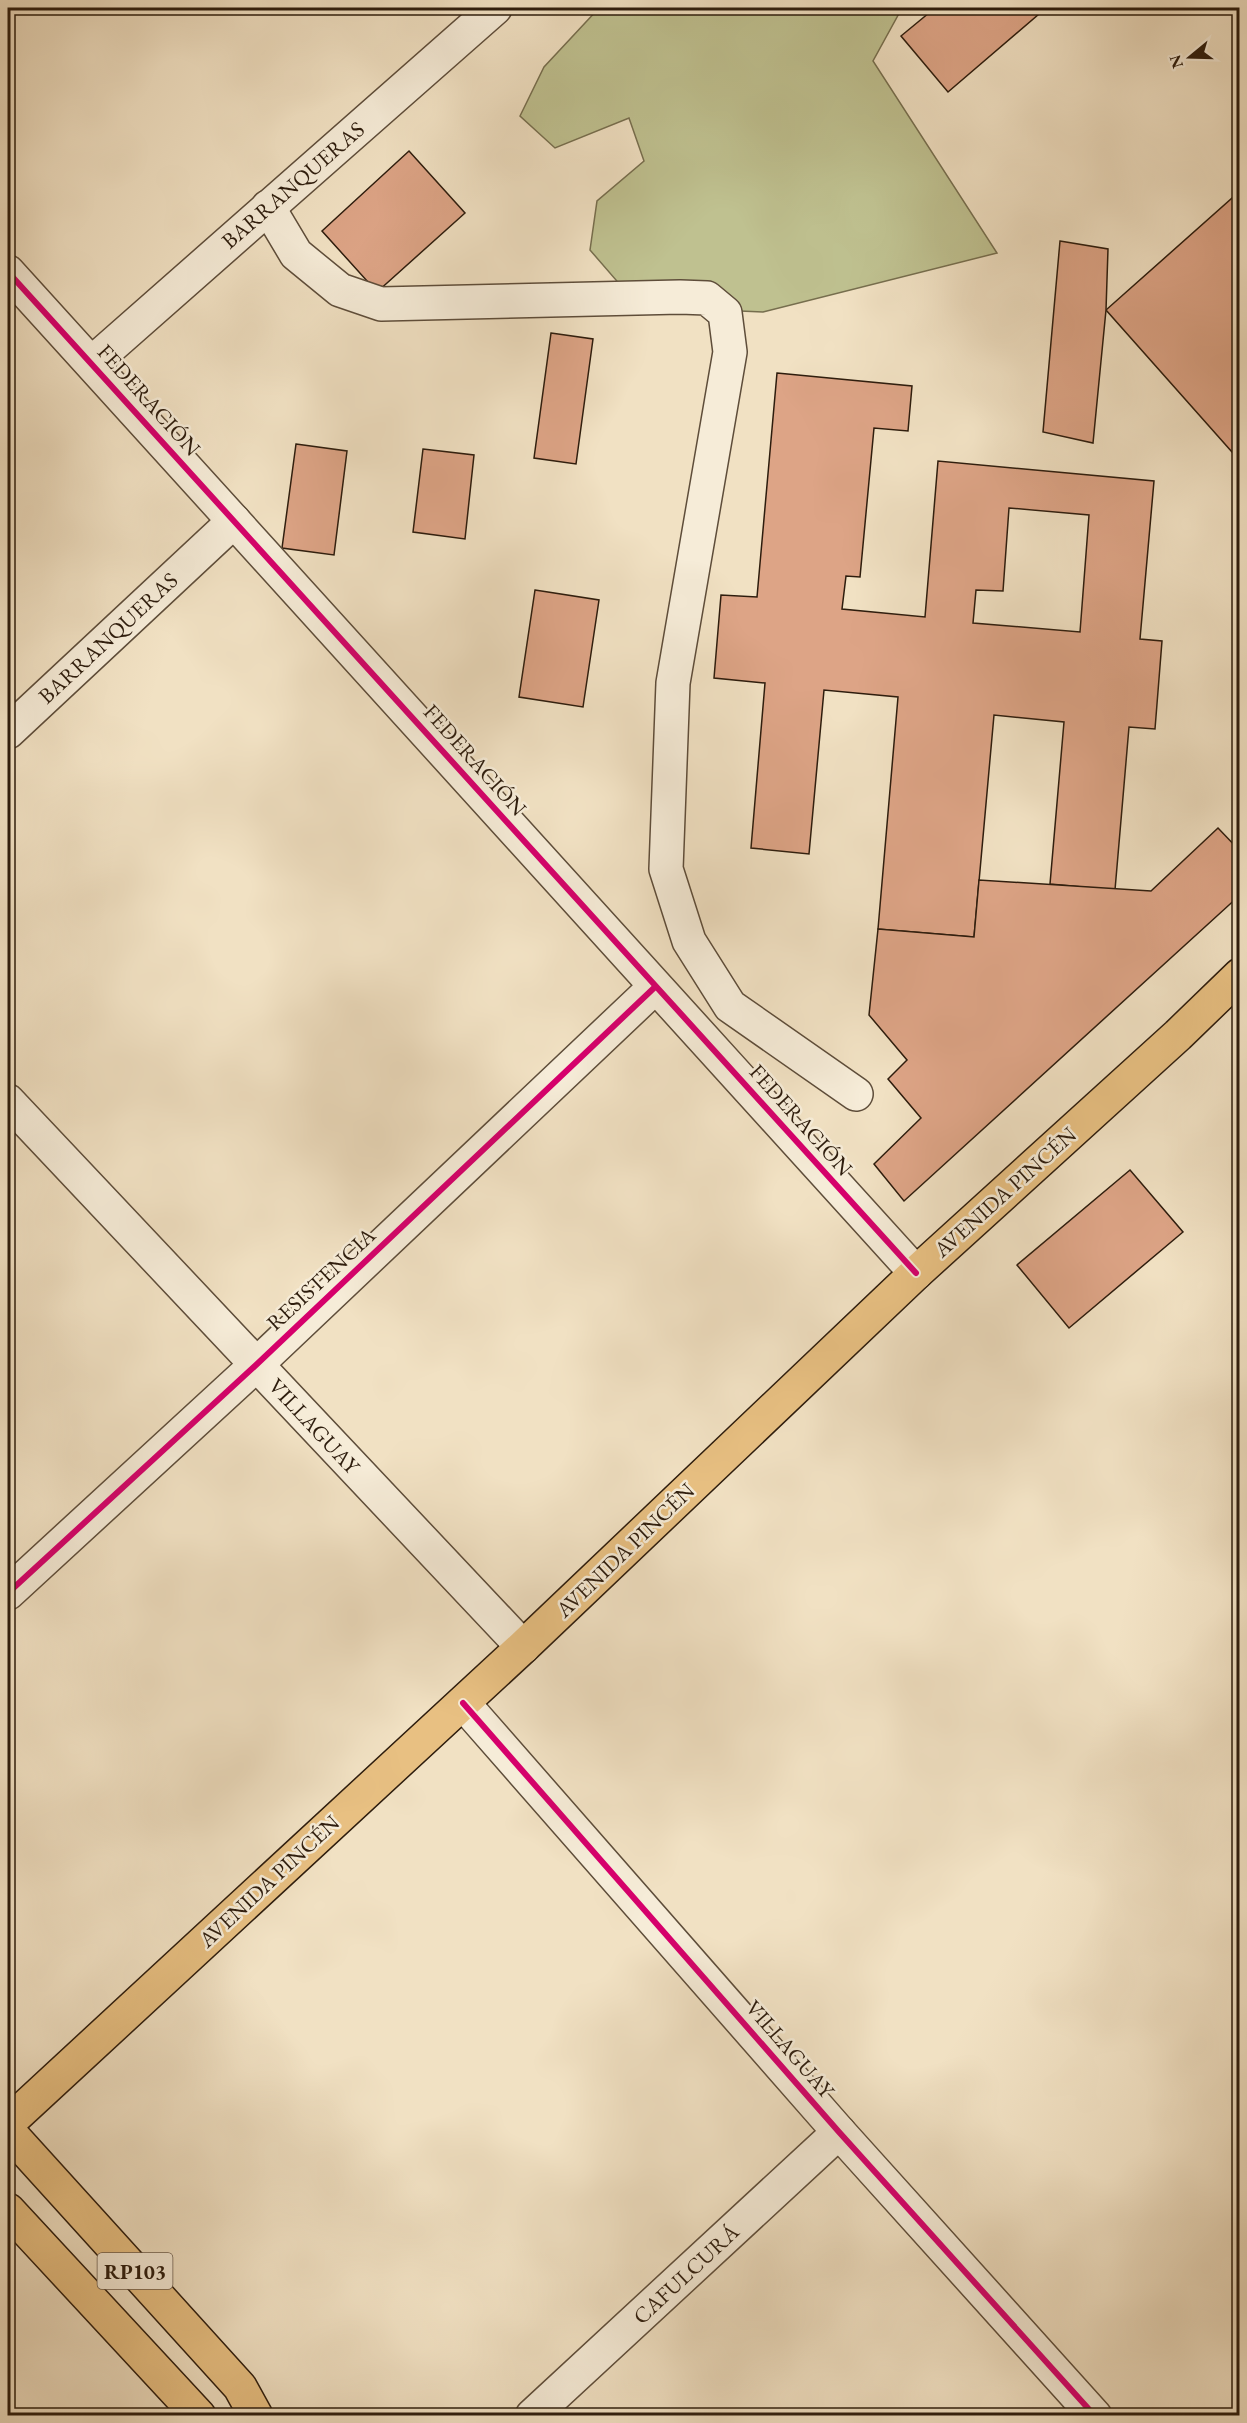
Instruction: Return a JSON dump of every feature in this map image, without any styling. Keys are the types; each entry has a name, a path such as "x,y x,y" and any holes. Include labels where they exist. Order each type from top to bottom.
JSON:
{"main road":[{"name":"AVENIDA PINCÉN","path":"8,2122 463,1703 916,1273 1169,1043 1239,975"},
{"name":"RP103","path":"8,2131 240,2387 256,2415"},
{"name":"RP103","path":"8,2210 199,2415"}],"street":[{"name":"BARRANQUERAS","path":"92,363 495,8"},
{"path":"268,207 296,254 340,290 381,304 680,297 707,298 725,313 730,352 673,683 666,869 689,941 730,1006 856,1094"},
{"name":"FEDERACIÓN","path":"8,272 916,1273"},
{"name":"BARRANQUERAS","path":"8,732 234,520"},
{"name":"RESISTENCIA","path":"8,1593 256,1365 655,987"},
{"name":"VILLAGUAY","path":"8,1101 523,1647"},
{"name":"VILLAGUAY","path":"463,1703 839,2132 1095,2415"},
{"name":"CAFULCURÁ","path":"532,2415 839,2132"}],"green space":[{"path":"599,8 902,8 873,61 997,253 763,312 670,308 622,287 590,250 597,201 644,161 629,118 555,148 520,116 544,67"}],"building":[{"path":"935,8 1046,8 948,92 901,36"},
{"path":"409,151 465,213 377,292 322,231"},
{"path":"1240,191 1240,461 1106,310"},
{"path":"1060,241 1108,249 1106,310 1093,443 1043,432"},
{"path":"551,333 593,339 576,464 534,458"},
{"path":"777,373 912,386 908,431 874,428 860,577 846,576 842,609 925,617 938,461 1154,481 1140,639 1162,641 1155,729 1129,727 1115,890 1050,884 1064,722 994,715 974,937 878,929 898,697 824,690 809,854 751,848 765,683 714,678 721,595 757,597","holes":["1009,508 1089,515 1080,632 973,623 976,590 1003,591"]},
{"path":"296,444 347,451 334,555 282,548"},
{"path":"423,449 474,455 465,539 413,532"},
{"path":"535,590 599,600 583,707 519,697"},
{"path":"1218,828 1240,851 1240,895 904,1201 874,1164 921,1118 888,1079 907,1060 869,1015 878,929 974,937 979,880 1151,891"},
{"path":"1130,1170 1183,1232 1069,1328 1017,1265"}],"cycle path":[{"path":"8,272 916,1273"},
{"path":"8,1593 256,1365 655,987"},
{"path":"463,1703 839,2132 1095,2416"}]}
